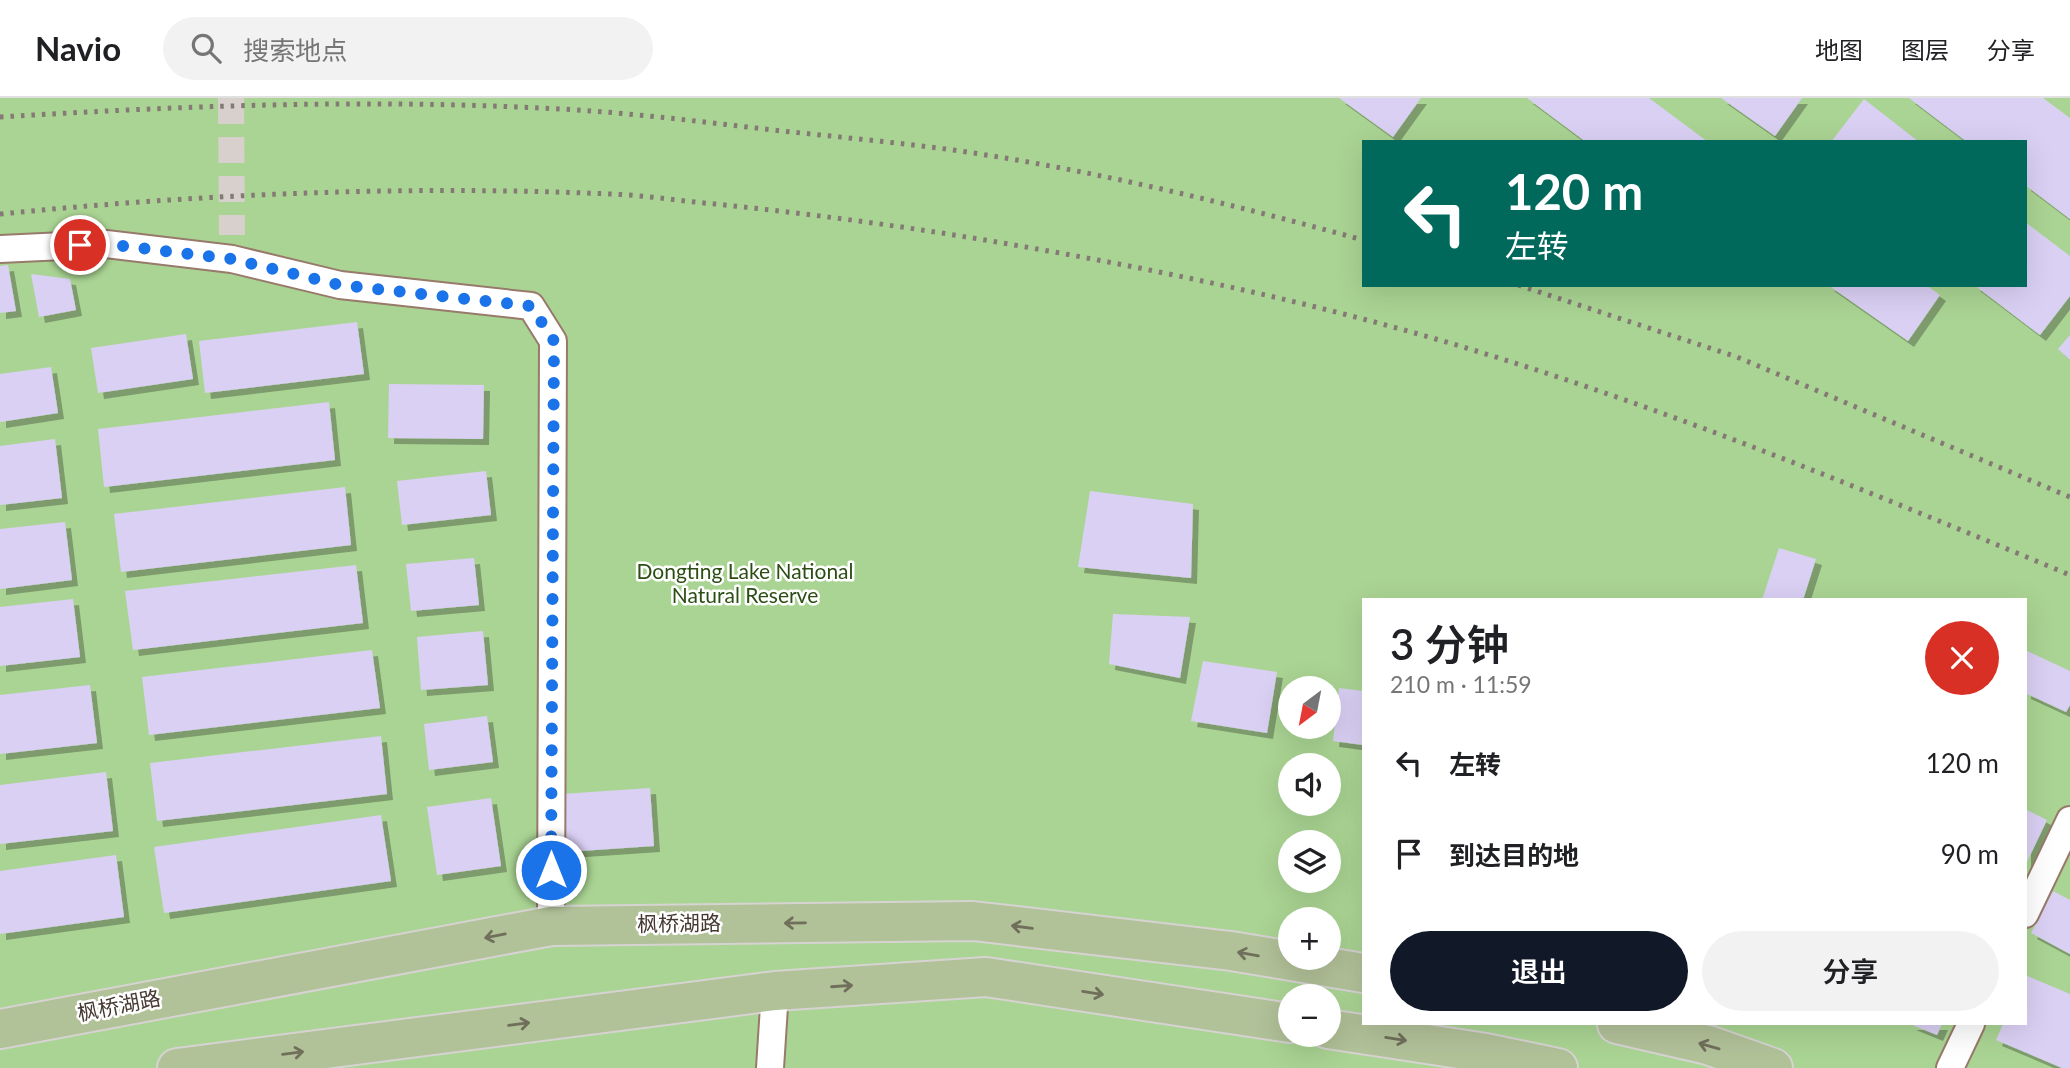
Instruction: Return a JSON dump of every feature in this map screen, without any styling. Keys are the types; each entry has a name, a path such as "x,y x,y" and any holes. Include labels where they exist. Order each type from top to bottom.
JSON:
{"main road":[{"name":"枫桥湖路","path":"0,1028 551,926 973,921 1231,951 1362,973"},
{"path":"177,1068 775,990 986,977 1278,1021"},
{"path":"1621,1025 1709,1045 1773,1068"},
{"path":"1341,1031 1486,1053 1558,1068"}],"street":[{"path":"0,249 106,244 232,247 340,285 531,306 554,341 551,926"},
{"path":"2027,910 2070,820"},
{"path":"770,1068 775,990"},
{"path":"1950,1068 1971,1025"}],"green space":[{"name":"Dongting Lake National Natural Reserve","path":"0,98 2070,98 2070,1068 0,1068"}],"building":[{"path":"1339,98 1421,98 1393,137"},
{"path":"1527,98 1649,98 1705,140 1583,140"},
{"path":"1721,98 1802,98 1775,136"},
{"path":"1909,98 2043,98 2070,118 2070,219 2027,187 2027,140 1964,140"},
{"path":"1864,99 1916,140 1833,140"},
{"path":"2027,224 2070,256 2070,296 2040,335 1977,287 2027,287"},
{"path":"8,265 16,311 0,313 0,266"},
{"path":"31,274 70,279 76,310 39,317"},
{"path":"1831,287 1929,287 1940,295 1908,341"},
{"path":"357,322 364,374 205,393 199,341"},
{"path":"186,334 193,379 98,393 91,348"},
{"path":"2070,335 2070,360 2058,349"},
{"path":"51,367 58,413 0,422 0,374"},
{"path":"389,384 484,385 483,439 388,438"},
{"path":"329,402 335,460 104,487 98,429"},
{"path":"55,439 62,498 0,505 0,446"},
{"path":"486,471 491,515 402,525 397,481"},
{"path":"345,487 351,545 121,572 114,514"},
{"path":"1090,491 1193,504 1191,578 1078,567"},
{"path":"65,522 72,580 0,589 0,529"},
{"path":"1779,548 1816,559 1804,598 1763,598"},
{"path":"474,558 479,605 411,611 406,564"},
{"path":"356,565 363,623 133,650 125,591"},
{"path":"73,599 80,657 0,666 0,607"},
{"path":"1113,614 1190,617 1180,678 1109,664"},
{"path":"483,631 488,685 421,690 417,637"},
{"path":"372,650 380,708 149,735 142,677"},
{"path":"2027,651 2070,671 2070,705 2066,712 2027,694"},
{"path":"1203,661 1277,672 1267,733 1191,721"},
{"path":"90,685 97,743 0,754 0,695"},
{"path":"1341,688 1362,691 1362,745 1333,741 1341,739"},
{"path":"487,716 493,762 429,770 424,724"},
{"path":"381,736 387,794 157,821 150,763"},
{"path":"106,772 113,831 0,844 0,785"},
{"path":"650,788 654,846 551,853 547,795"},
{"path":"491,798 501,866 437,875 427,807"},
{"path":"2027,810 2047,820 2027,862"},
{"path":"381,815 391,881 164,913 154,847"},
{"path":"116,855 124,917 0,934 0,871"},
{"path":"2053,891 2070,900 2070,954 2031,933"},
{"path":"2027,976 2070,994 2070,1068 2062,1068 1996,1040 2003,1025 2027,1025"},
{"path":"1912,1025 1942,1025 1937,1035"}],"tunnel":[{"path":"231,98 232,235"}],"railway":[{"path":"0,117 202,107 337,104 472,105 627,114 938,148 1045,165 1152,187 1362,240"},
{"path":"0,214 152,201 304,193 533,191 635,196 744,207 890,225 1009,244 1250,291 1429,337 1511,362 1753,447 2070,575"},
{"path":"1524,287 1737,357 2070,497"}],"route":[{"path":"80,245 106,244 232,259 340,285 531,306 554,341 551,870"}]}
